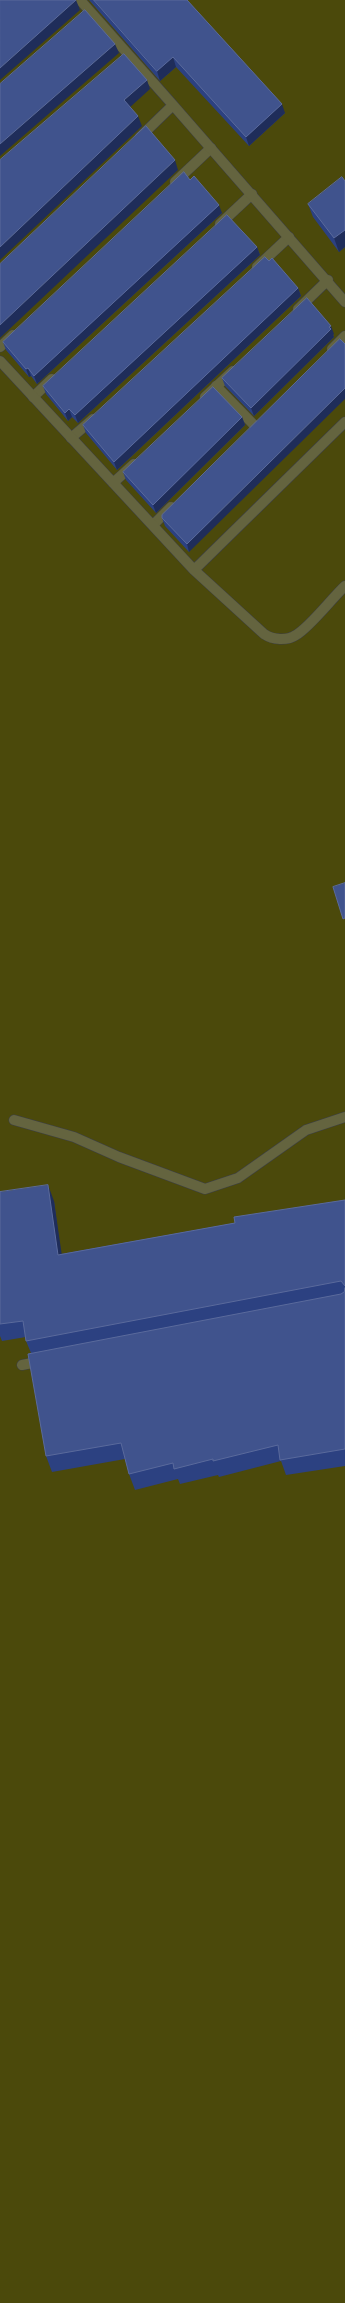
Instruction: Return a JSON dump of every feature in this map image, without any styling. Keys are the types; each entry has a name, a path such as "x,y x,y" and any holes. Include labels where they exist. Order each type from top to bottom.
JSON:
{"street":[{"path":"80,0 86,13 125,56 173,105 328,280 345,302"},
{"path":"132,144 173,105"},
{"path":"166,191 211,148"},
{"path":"212,232 252,194"},
{"path":"249,274 290,237"},
{"path":"289,317 328,280"},
{"path":"0,347 23,326"},
{"path":"322,358 345,336"},
{"path":"0,361 194,570 270,638 287,638 297,635 345,586"},
{"path":"199,402 238,365"},
{"path":"33,397 62,370"},
{"path":"216,386 254,425"},
{"path":"71,438 100,412"},
{"path":"194,570 345,422"},
{"path":"113,483 142,456"},
{"path":"153,525 181,497"},
{"path":"14,1120 74,1137 119,1157 205,1189 238,1178 306,1130 345,1117"},
{"path":"22,1365 53,1359"}],"shaded area":[{"path":"0,0 345,0 345,2303 0,2303"}],"building":[{"path":"0,0 76,0 0,68"},
{"path":"94,0 187,0 282,104 246,137 173,57 157,71"},
{"path":"85,10 115,44 0,144 0,84"},
{"path":"124,54 147,80 124,100 138,116 0,247 0,160"},
{"path":"146,126 175,160 0,325 0,264"},
{"path":"184,172 190,180 194,176 219,205 34,376 3,342"},
{"path":"342,177 345,181 345,230 334,238 308,204"},
{"path":"227,215 257,247 75,415 69,409 65,413 43,386"},
{"path":"265,257 269,261 272,258 298,288 114,462 83,425"},
{"path":"307,298 331,326 329,327 331,329 251,408 222,378"},
{"path":"340,339 345,344 345,388 187,544 162,518 162,515"},
{"path":"213,387 242,417 153,505 123,472"},
{"path":"345,883 345,918 343,919 333,887"},
{"path":"48,1185 58,1255 235,1223 234,1217 345,1200 345,1286 341,1281 26,1341 23,1321 0,1324 0,1192"},
{"path":"345,1288 345,1449 280,1460 278,1445 174,1469 173,1463 129,1474 121,1443 46,1456 28,1354 341,1294 344,1292"}]}
